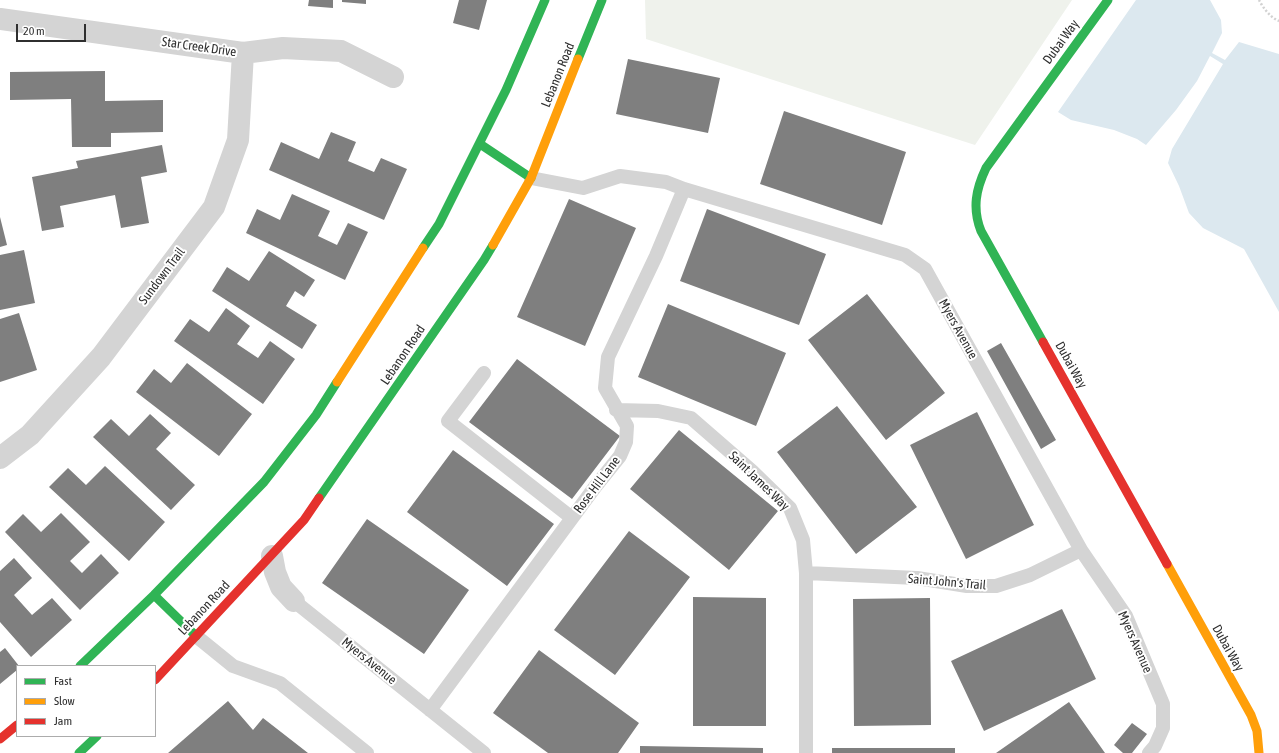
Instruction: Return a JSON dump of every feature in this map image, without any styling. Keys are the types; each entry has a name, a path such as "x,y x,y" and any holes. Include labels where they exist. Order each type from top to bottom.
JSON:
{"main road":[{"path":"81,665 154,595 264,482 316,415 439,224 480,144 532,33 545,0"},
{"name":"Lebanon Road","path":"156,679 304,520 484,260 531,178 602,0"},
{"name":"Dubai Way","path":"1108,0 986,168 980,180 976,198 976,215 985,238 1251,715 1257,732 1259,753"},
{"path":"480,144 531,178"},
{"path":"154,595 196,636"},
{"path":"0,739 16,725"},
{"path":"79,753 96,737"}],"street":[{"name":"Star Creek Drive","path":"0,19 243,53 284,48 341,50 393,77"},
{"name":"Sundown Trail","path":"0,458 30,435 102,358 214,208 238,140 243,53"},
{"name":"Myers Avenue","path":"272,556 275,572 280,586 294,601"}],"lane":[{"name":"Myers Avenue","path":"531,178 583,188 620,176 666,182 684,189 905,255 925,270 1081,550 1126,616 1163,704 1163,728 1155,746 1149,753"},
{"name":"Rose Hill Lane","path":"430,710 572,518 620,456 626,442 627,426 616,410 605,388 608,358 656,256 684,189"},
{"path":"484,373 448,421 572,518"},
{"name":"Saint James Way","path":"616,410 658,411 692,418 752,471 790,508 803,540 806,573 806,753"},
{"name":"Saint John's Trail","path":"806,573 910,578 967,586 996,586 1030,574 1081,550"},
{"name":"Myers Avenue","path":"294,601 484,753"},
{"path":"196,636 233,666 280,683 367,753"}],"path":[{"path":"1259,0 1275,19 1279,21"}],"shaded area":[{"path":"645,0 1072,0 975,145 646,39"},
{"path":"1136,0 1210,0 1221,20 1222,33 1212,53 1225,60 1239,42 1279,54 1279,312 1244,249 1203,228 1189,213 1179,186 1168,163 1172,149 1223,64 1210,56 1197,81 1176,110 1146,145 1137,139 1114,130 1071,120 1058,112"}],"building":[{"path":"309,0 333,0 333,8 308,6"},
{"path":"342,0 366,0 366,4 342,2"},
{"path":"459,0 487,0 479,30 453,23"},
{"path":"628,59 720,78 708,133 616,114"},
{"path":"105,71 105,101 163,100 163,132 111,133 111,147 72,147 71,99 10,100 10,72"},
{"path":"784,111 906,152 882,225 760,184"},
{"path":"331,132 356,142 348,161 374,172 381,158 407,169 384,220 269,170 281,142 319,159"},
{"path":"162,145 167,172 141,177 149,223 121,228 115,195 60,206 64,227 42,231 32,177 78,168 76,161"},
{"path":"292,194 330,211 318,236 337,245 348,223 368,232 345,280 246,233 257,209 280,220"},
{"path":"569,199 636,228 585,346 517,317"},
{"path":"707,209 826,254 799,325 680,281"},
{"path":"0,217 7,245 0,247"},
{"path":"24,250 35,303 0,310 0,255"},
{"path":"269,251 315,280 304,297 295,291 286,306 317,325 302,349 212,291 227,267 249,281"},
{"path":"867,294 945,393 886,440 808,340"},
{"path":"668,304 786,353 756,426 638,377"},
{"path":"226,308 250,326 237,344 258,358 270,341 295,359 263,404 174,341 190,319 209,332"},
{"path":"19,313 37,370 0,382 0,319"},
{"path":"1001,343 1056,440 1041,449 987,351"},
{"path":"517,359 620,436 572,499 469,422"},
{"path":"187,363 252,414 219,456 136,392 154,369 171,383"},
{"path":"837,406 917,507 856,554 777,452"},
{"path":"977,412 1034,525 966,559 910,445"},
{"path":"150,414 171,433 156,449 195,485 171,510 93,437 111,419 129,436"},
{"path":"679,430 778,511 729,570 630,489"},
{"path":"453,450 554,524 507,586 407,512"},
{"path":"105,466 165,522 129,561 49,487 68,468 86,485"},
{"path":"61,513 90,542 70,561 82,573 101,554 119,573 80,610 5,532 23,514 41,532"},
{"path":"367,519 469,590 424,654 322,583"},
{"path":"629,531 690,577 615,675 554,630"},
{"path":"14,558 32,578 14,595 32,615 52,598 72,620 31,657 0,622 0,571"},
{"path":"693,597 766,598 766,726 693,726"},
{"path":"930,598 931,725 854,726 853,599"},
{"path":"1062,609 1096,679 984,731 951,661"},
{"path":"5,648 18,665 16,665 16,671 0,684 0,652"},
{"path":"539,650 639,723 618,753 548,753 493,713"},
{"path":"228,701 253,730 263,718 308,753 168,753"},
{"path":"1069,702 1105,753 996,753"},
{"path":"1132,723 1147,734 1132,753 1123,753 1114,745"},
{"path":"640,746 763,748 763,753 640,753"},
{"path":"832,748 955,748 955,753 832,753"}],"traffic: fast":[{"path":"423,248 439,224 506,90 545,0"},
{"path":"578,59 602,0"},
{"path":"1043,342 981,231 978,223 976,199 986,168 1108,0"},
{"path":"480,144 531,178"},
{"path":"319,498 493,245"},
{"path":"81,665 154,595 264,482 316,415 337,382"},
{"path":"154,595 196,636"},
{"path":"79,753 96,737"}],"traffic: slow":[{"path":"493,245 531,178 578,59"},
{"path":"337,382 423,248"},
{"path":"1167,564 1251,715 1257,731 1259,753"}],"traffic: jam":[{"path":"1043,342 1167,564"},
{"path":"156,679 304,520 319,498"},
{"path":"0,739 16,726"}]}
